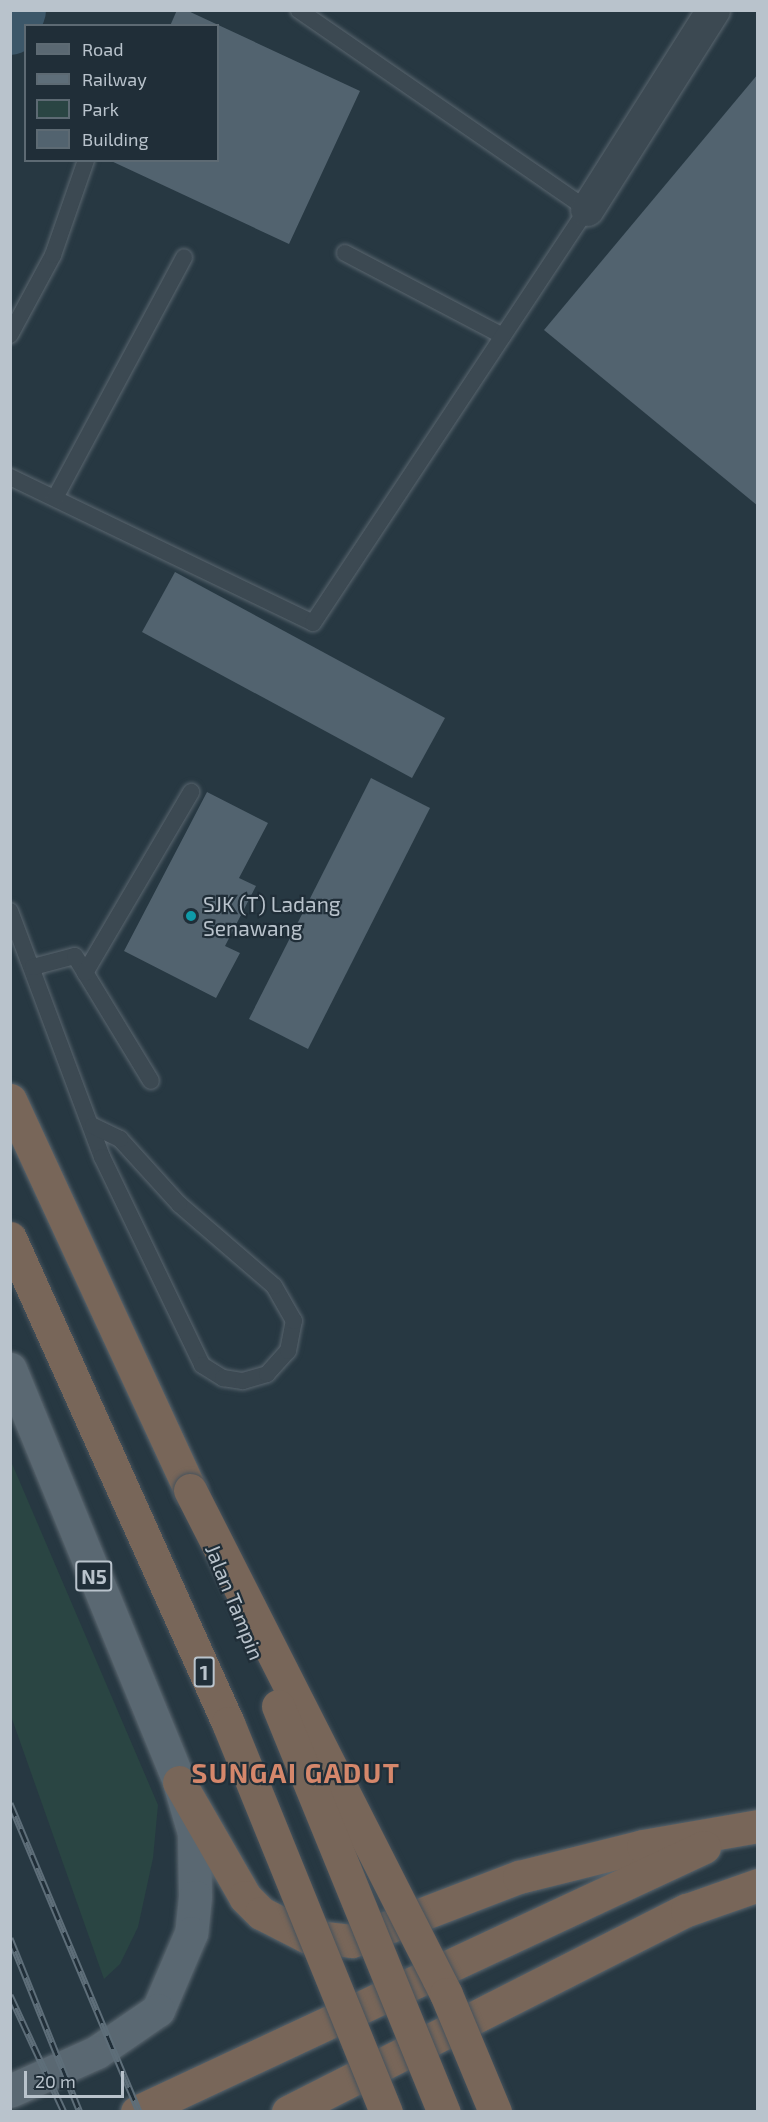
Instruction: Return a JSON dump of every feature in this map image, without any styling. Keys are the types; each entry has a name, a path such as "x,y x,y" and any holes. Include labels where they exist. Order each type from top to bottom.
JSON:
{"highway":[{"name":"Jalan Tampin","path":"10,1100 190,1490 444,2112"},
{"name":"1","path":"10,1238 238,1745 386,2112"},
{"path":"190,1490 446,1994 495,2112"},
{"path":"179,1782 245,1897 261,1913 306,1936 352,1941 519,1877 643,1846 747,1829"},
{"path":"137,2112 747,1829"},
{"path":"288,2112 687,1910 758,1885"}],"main road":[{"name":"N5","path":"10,1369 179,1782 194,1833 195,1897 191,1933 158,2010 97,2052 10,2091"}],"street":[{"path":"587,208 713,10"}],"lane":[{"path":"10,477 313,623 587,208 299,10"},
{"path":"10,335 53,255 85,162"},
{"path":"345,253 503,336"},
{"path":"55,498 184,257"},
{"path":"85,973 191,792"},
{"path":"10,911 93,1126 102,1157 202,1365 223,1378 243,1381 267,1374 288,1351 294,1321 274,1286 179,1204 120,1139 93,1126"},
{"path":"33,967 75,956 151,1081"}],"green space":[{"path":"10,1459 158,1805 153,1858 138,1927 120,1964 104,1979 11,1716"}],"building":[{"path":"177,10 186,10 216,24 171,24"},
{"path":"219,25 360,91 289,244 113,162 219,162"},
{"path":"758,74 758,506 544,330"},
{"path":"175,572 445,718 412,778 142,632"},
{"path":"371,778 430,808 308,1049 249,1019"},
{"name":"SJK (T) Ladang Senawang","path":"207,792 268,823 239,878 256,886 225,946 240,953 216,998 124,951"}],"waterway":[{"path":"10,25 16,10"}],"railway":[{"path":"10,1803 139,2112"},
{"path":"10,1938 80,2112"},
{"path":"10,1995 64,2112"}],"place":[{"name":"SJK (T) Ladang Senawang","path":"191,916"}],"district":[{"name":"SUNGAI GADUT","path":"296,1773"}]}
